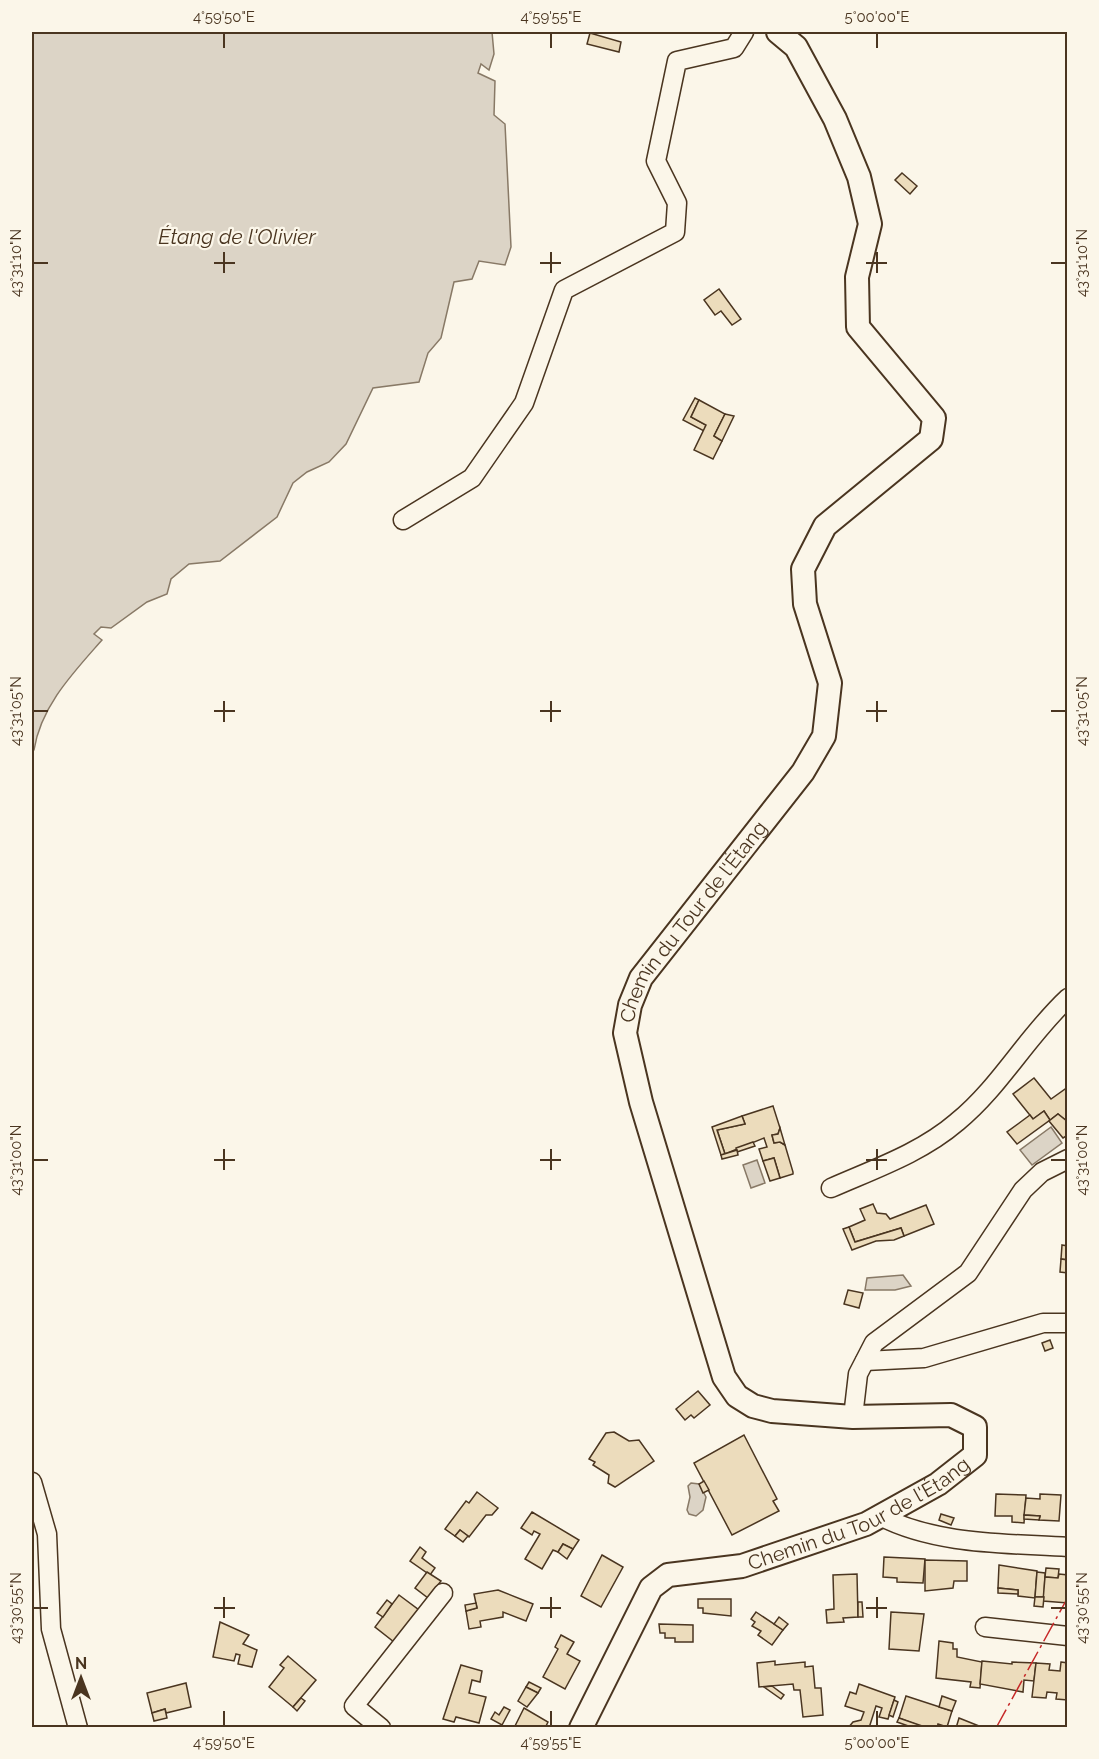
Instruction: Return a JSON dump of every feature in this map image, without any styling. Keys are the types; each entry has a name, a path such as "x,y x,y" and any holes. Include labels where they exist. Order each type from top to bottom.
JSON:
{"street":[{"path":"403,520 472,478 524,403 564,290 675,232 677,203 656,161 677,61 734,48 744,32"},
{"name":"Chemin du Tour de l'Étang","path":"581,1728 651,1588 668,1575 742,1566 866,1524 938,1484 975,1455 975,1427 951,1415 853,1417 771,1411 753,1406 737,1396 724,1377 641,1102 625,1033 630,1005 641,978 803,772 824,736 830,683 805,604 803,569 815,542 825,526 931,439 934,418 858,327 857,277 870,224 859,177 835,119 796,47 778,32"},
{"path":"831,1188 927,1145 958,1122 1002,1076 1051,1015 1068,998"},
{"path":"853,1417 858,1374 874,1343 968,1273 1023,1190 1042,1172 1068,1159"},
{"path":"865,1361 924,1358 1043,1323 1068,1323"},
{"path":"32,1482 48,1542 51,1629 78,1728"},
{"path":"880,1516 900,1526 942,1537 1068,1547"},
{"path":"381,1728 354,1706 443,1593"},
{"path":"985,1628 1068,1636"}],"water":[{"name":"Étang de l'Olivier","path":"32,32 492,32 494,54 489,70 481,64 478,73 495,81 494,115 505,124 511,247 505,265 479,261 472,279 454,282 441,338 428,353 419,382 373,388 346,444 329,462 307,472 293,483 277,517 220,561 189,564 171,579 167,594 147,602 111,628 101,627 94,634 102,640 51,705 32,752"},
{"path":"1051,1127 1062,1143 1032,1165 1020,1150"},
{"path":"757,1160 765,1183 751,1188 743,1165"},
{"path":"903,1275 911,1286 895,1290 865,1290 867,1278"},
{"path":"691,1483 699,1484 706,1497 703,1510 696,1516 689,1514 687,1510 690,1497 688,1486"}],"building":[{"path":"590,33 621,42 619,52 587,44"},
{"path":"902,173 917,186 910,194 895,180"},
{"path":"719,289 741,319 732,325 721,311 715,315 704,300"},
{"path":"695,398 699,400 691,417 706,425 704,431 683,420"},
{"path":"699,400 725,414 714,436 722,441 713,459 694,450 706,425 691,417"},
{"path":"725,414 734,416 722,441 714,436"},
{"path":"1034,1078 1051,1099 1068,1087 1068,1122 1058,1114 1050,1120 1044,1111 1033,1119 1013,1094"},
{"path":"773,1106 780,1128 778,1134 772,1135 774,1143 780,1142 785,1145 793,1172 793,1174 780,1178 774,1158 763,1161 759,1149 767,1147 764,1138 725,1154 717,1130 745,1124 742,1116"},
{"path":"1044,1111 1050,1120 1017,1144 1007,1132 1030,1115 1033,1119"},
{"path":"1058,1114 1068,1122 1068,1135 1063,1138 1049,1121"},
{"path":"742,1116 745,1124 717,1130 725,1154 721,1155 712,1127"},
{"path":"780,1128 785,1145 780,1142 774,1143 772,1135 778,1134"},
{"path":"753,1142 755,1146 737,1152 736,1148"},
{"path":"737,1150 738,1155 722,1159 721,1155"},
{"path":"774,1158 780,1178 770,1181 763,1161"},
{"path":"873,1204 877,1213 886,1214 890,1219 926,1205 934,1224 904,1236 901,1228 855,1242 849,1227 865,1220 860,1209"},
{"path":"849,1227 855,1242 901,1228 904,1236 894,1240 876,1241 852,1250 843,1229"},
{"path":"1062,1245 1068,1246 1068,1260 1061,1259"},
{"path":"1061,1259 1068,1260 1068,1273 1060,1272"},
{"path":"848,1290 863,1293 859,1308 844,1304"},
{"path":"1050,1340 1053,1348 1045,1351 1042,1343"},
{"path":"698,1391 710,1405 694,1418 691,1415 685,1420 676,1409"},
{"path":"614,1432 629,1441 639,1440 654,1461 615,1487 608,1483 609,1475 593,1465 595,1462 589,1459 606,1433"},
{"path":"744,1435 777,1499 773,1501 779,1511 732,1535 694,1463"},
{"path":"704,1481 709,1490 703,1493 699,1484"},
{"path":"477,1492 498,1508 492,1515 486,1515 469,1537 460,1530 455,1536 445,1529 466,1501 469,1503"},
{"path":"996,1494 1026,1495 1024,1523 1012,1522 1012,1516 995,1516"},
{"path":"1040,1494 1061,1495 1059,1521 1039,1520 1040,1516 1024,1515 1026,1498 1040,1499"},
{"path":"532,1512 579,1540 573,1549 563,1544 558,1552 553,1550 542,1569 525,1559 540,1534 534,1531 532,1535 521,1528"},
{"path":"941,1514 954,1518 951,1525 939,1520"},
{"path":"1024,1515 1040,1516 1039,1520 1024,1519"},
{"path":"460,1530 468,1536 463,1542 455,1536"},
{"path":"563,1544 573,1549 567,1559 558,1552"},
{"path":"420,1547 426,1552 422,1558 435,1568 430,1575 410,1561"},
{"path":"602,1555 623,1567 601,1607 581,1596"},
{"path":"884,1557 925,1559 923,1583 897,1582 897,1578 883,1577"},
{"path":"925,1560 967,1561 967,1581 954,1581 953,1588 925,1591"},
{"path":"999,1565 1037,1571 1035,1598 1018,1596 1018,1590 998,1588"},
{"path":"1046,1568 1059,1569 1058,1578 1045,1577"},
{"path":"427,1572 441,1581 428,1598 415,1588"},
{"path":"1037,1572 1045,1573 1044,1597 1035,1597"},
{"path":"857,1574 858,1617 843,1618 844,1622 827,1623 826,1610 834,1609 833,1575"},
{"path":"1059,1574 1068,1575 1068,1603 1043,1601 1045,1577 1058,1578"},
{"path":"998,1588 1018,1590 1018,1594 998,1593"},
{"path":"498,1590 533,1604 526,1621 503,1612 503,1617 480,1621 481,1627 469,1629 466,1611 477,1608 474,1594"},
{"path":"399,1595 419,1610 394,1642 375,1627"},
{"path":"1035,1597 1044,1597 1043,1607 1034,1606"},
{"path":"698,1599 731,1599 731,1616 703,1613 703,1608 698,1608"},
{"path":"387,1600 392,1604 383,1617 377,1613"},
{"path":"858,1602 862,1602 863,1617 858,1617"},
{"path":"476,1603 477,1608 466,1611 465,1605"},
{"path":"756,1612 783,1630 772,1645 758,1635 761,1631 752,1626 755,1622 751,1619"},
{"path":"891,1612 924,1614 919,1651 889,1649"},
{"path":"779,1617 788,1624 783,1630 774,1624"},
{"path":"220,1622 249,1635 243,1644 257,1650 252,1667 238,1664 240,1655 236,1654 234,1661 213,1657"},
{"path":"659,1624 693,1625 693,1642 675,1642 675,1638 665,1638 665,1633 660,1633"},
{"path":"561,1635 574,1642 567,1654 580,1661 565,1689 543,1677 558,1649 555,1647"},
{"path":"939,1641 953,1643 953,1649 957,1649 957,1657 982,1662 980,1688 970,1687 971,1682 936,1678"},
{"path":"288,1656 316,1680 293,1707 269,1687 284,1668 280,1665"},
{"path":"775,1661 775,1665 805,1662 805,1667 813,1666 815,1688 821,1688 823,1715 803,1717 800,1690 794,1690 793,1684 759,1687 757,1663"},
{"path":"982,1661 1012,1664 1012,1662 1036,1663 1034,1681 1024,1680 1023,1692 980,1684"},
{"path":"1061,1662 1068,1663 1068,1700 1056,1699 1057,1693 1047,1692 1046,1698 1032,1697 1036,1663 1050,1664 1049,1670 1060,1671"},
{"path":"461,1665 482,1671 480,1682 472,1680 469,1693 486,1697 479,1723 456,1717 454,1722 443,1719"},
{"path":"529,1682 541,1688 538,1693 526,1687"},
{"path":"186,1683 191,1707 166,1713 165,1709 152,1713 147,1693"},
{"path":"859,1684 895,1697 888,1719 879,1717 882,1708 876,1706 869,1728 848,1728 853,1722 861,1720 864,1712 845,1706 850,1692 856,1694"},
{"path":"772,1686 784,1695 781,1699 764,1687"},
{"path":"526,1687 538,1693 527,1707 518,1701"},
{"path":"906,1696 952,1711 947,1727 938,1724 937,1728 925,1728 899,1718"},
{"path":"942,1696 956,1701 952,1711 939,1707"},
{"path":"301,1698 305,1701 297,1711 293,1707"},
{"path":"894,1700 898,1702 893,1717 889,1715"},
{"path":"504,1707 510,1710 502,1725 491,1719 495,1712 499,1715"},
{"path":"524,1708 548,1722 545,1728 514,1728"},
{"path":"165,1709 167,1718 154,1721 152,1713"},
{"path":"899,1718 925,1727 914,1728 897,1722"},
{"path":"959,1718 984,1728 956,1728"}],"power":[{"path":"996,1728 1068,1597"}]}
